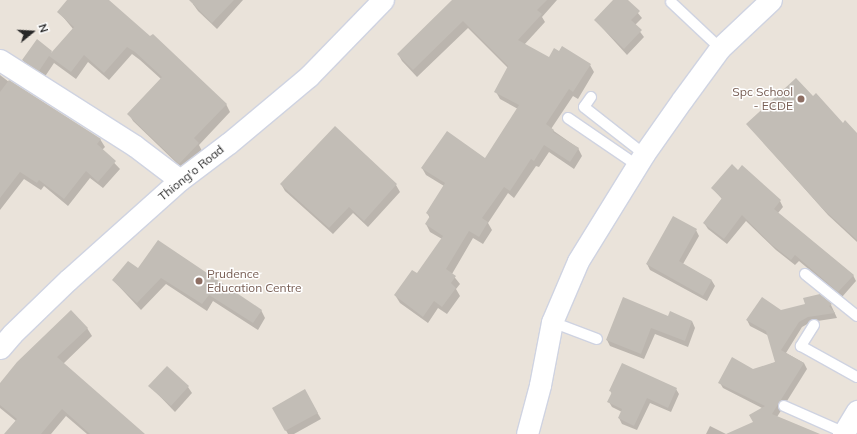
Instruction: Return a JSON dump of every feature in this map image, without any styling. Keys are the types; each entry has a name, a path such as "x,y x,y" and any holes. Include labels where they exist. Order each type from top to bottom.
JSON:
{"street":[{"name":"Thiong'o Road","path":"0,348 12,334 68,280 180,180 229,143 309,76 383,0"},
{"path":"527,434 540,385 552,322 578,261 641,159 720,48 771,0"},
{"path":"0,60 135,146 180,180"},
{"path":"843,433 857,411"}],"lane":[{"path":"671,2 720,48"},
{"path":"591,97 584,107 641,159"},
{"path":"568,118 641,159"},
{"path":"805,274 857,316"},
{"path":"552,322 597,339"},
{"path":"814,325 801,346 857,377"},
{"path":"784,406 843,433"}],"building":[{"path":"67,0 109,0 150,36 153,34 227,104 194,138 199,143 179,164 127,114 162,77 135,52 127,47 104,73 84,55 71,72 49,56 39,71 22,60 37,39 52,51 51,53 74,27 57,12"},
{"path":"189,0 234,0 212,23"},
{"path":"452,0 547,0 537,10 542,14 518,40 549,57 554,48 559,51 562,46 591,64 573,92 569,89 546,124 554,130 553,132 579,148 570,162 544,145 534,161 531,159 510,191 504,187 482,218 488,222 479,237 469,231 446,269 456,276 451,283 456,288 442,307 434,301 423,317 394,295 412,270 417,273 443,236 425,224 430,216 426,213 445,183 421,168 447,131 485,158 519,105 494,92 508,66 463,21 413,70 397,54"},
{"path":"613,0 628,0 640,11 631,20 642,30 624,49 594,20"},
{"path":"796,78 813,96 816,93 843,123 845,120 857,133 857,240 823,209 746,124"},
{"path":"9,80 101,139 97,144 116,161 98,182 86,171 64,199 39,180 37,183 20,172 0,198 0,92"},
{"path":"335,126 397,184 364,221 349,207 329,228 280,184"},
{"path":"732,164 738,170 742,165 781,200 774,209 854,275 838,292 795,255 791,260 772,245 742,215 724,239 703,223 722,198 711,188"},
{"path":"673,216 697,229 679,261 712,280 703,296 646,264"},
{"path":"158,240 262,310 253,323 209,295 202,304 161,278 137,303 112,280 128,261 138,268"},
{"path":"820,294 832,304 829,306 835,313 808,317 799,322 781,350 804,363 772,414 820,434 726,434 753,422 749,415 765,406 718,383 732,357 753,369 775,362 766,331 746,320 762,297 781,310 805,304 803,298"},
{"path":"623,297 668,316 670,311 692,321 685,341 651,328 641,354 606,340"},
{"path":"71,310 88,328 57,357 145,434 90,434 62,409 41,434 4,434 17,419 0,405 0,383 17,362"},
{"path":"622,363 677,388 668,408 647,398 634,426 618,418 622,409 607,402 612,392 609,391"},
{"path":"167,366 189,386 171,406 148,386"},
{"path":"305,389 318,413 285,431 272,408"}],"place":[{"name":"Spc School - ECDE","path":"801,99"},
{"name":"Prudence Education Centre","path":"199,281"}]}
